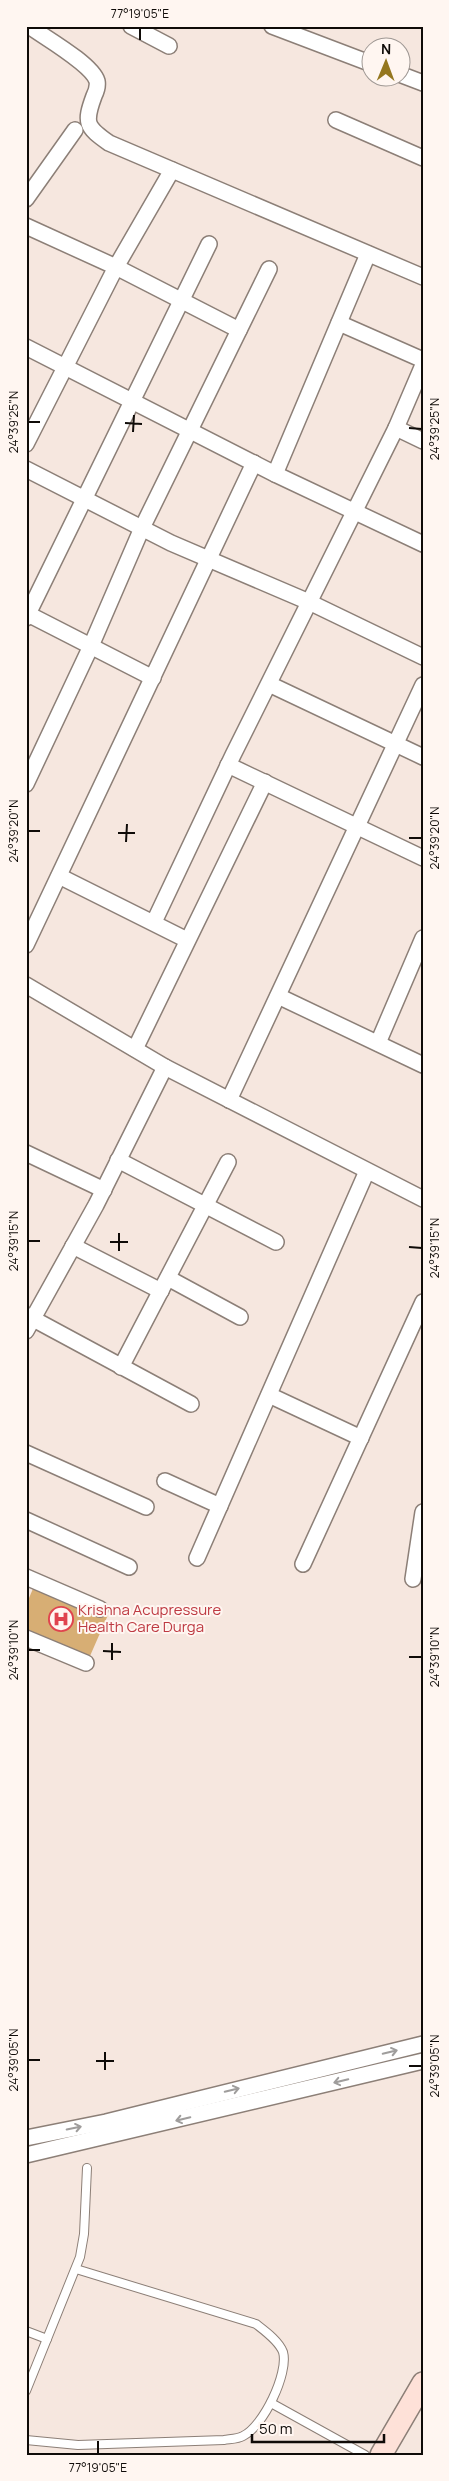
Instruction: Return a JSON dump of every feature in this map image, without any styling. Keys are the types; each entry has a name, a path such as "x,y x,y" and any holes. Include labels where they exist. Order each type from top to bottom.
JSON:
{"main road":[{"path":"381,2455 423,2383"}],"street":[{"path":"29,26 89,69 97,82 97,89 88,111 88,123 91,130 109,143 423,277"},
{"path":"131,26 169,46"},
{"path":"272,26 362,60"},
{"path":"336,120 423,158"},
{"path":"26,199 75,130"},
{"path":"26,444 116,267 172,170"},
{"path":"26,226 116,267 239,330"},
{"path":"153,678 27,615 86,499 209,244"},
{"path":"275,474 368,254"},
{"path":"26,784 91,646 142,528 269,269"},
{"path":"339,324 423,360"},
{"path":"26,347 275,474 423,544"},
{"path":"154,922 228,765 396,428 423,365"},
{"path":"396,428 423,441"},
{"path":"26,945 254,463"},
{"path":"26,469 142,528 309,602 423,657"},
{"path":"269,684 423,757"},
{"path":"229,1100 423,685"},
{"path":"228,765 423,858"},
{"path":"134,1049 264,782"},
{"path":"60,876 187,940"},
{"path":"378,1043 423,938"},
{"path":"26,985 165,1067 423,1199"},
{"path":"278,996 423,1065"},
{"path":"165,1067 104,1190 28,1322 122,1367 191,1404"},
{"path":"26,1153 104,1190"},
{"path":"118,1160 276,1242"},
{"path":"122,1367 228,1162"},
{"path":"197,1558 367,1171"},
{"path":"73,1246 240,1317"},
{"path":"303,1564 423,1302"},
{"path":"269,1395 361,1438"},
{"path":"26,1453 146,1507"},
{"path":"165,1481 220,1506"},
{"path":"413,1579 423,1512"},
{"path":"26,1520 129,1567"},
{"path":"26,1577 100,1608"},
{"path":"26,1638 86,1664"},
{"path":"26,2138 106,2122 423,2044"},
{"path":"26,2155 423,2061"}],"lane":[{"path":"26,2391 80,2257 84,2234 87,2168"},
{"path":"26,2440 78,2445 224,2440 244,2436 258,2422 271,2403 284,2364 282,2350 267,2332 256,2324 76,2269"},
{"path":"26,2331 47,2339"},
{"path":"271,2403 365,2455"}],"building":[{"path":"35,1584 108,1615 90,1656 26,1629 26,1605"}],"place":[{"name":"Krishna Acupressure Health Care Durga","path":"61,1619"}]}
